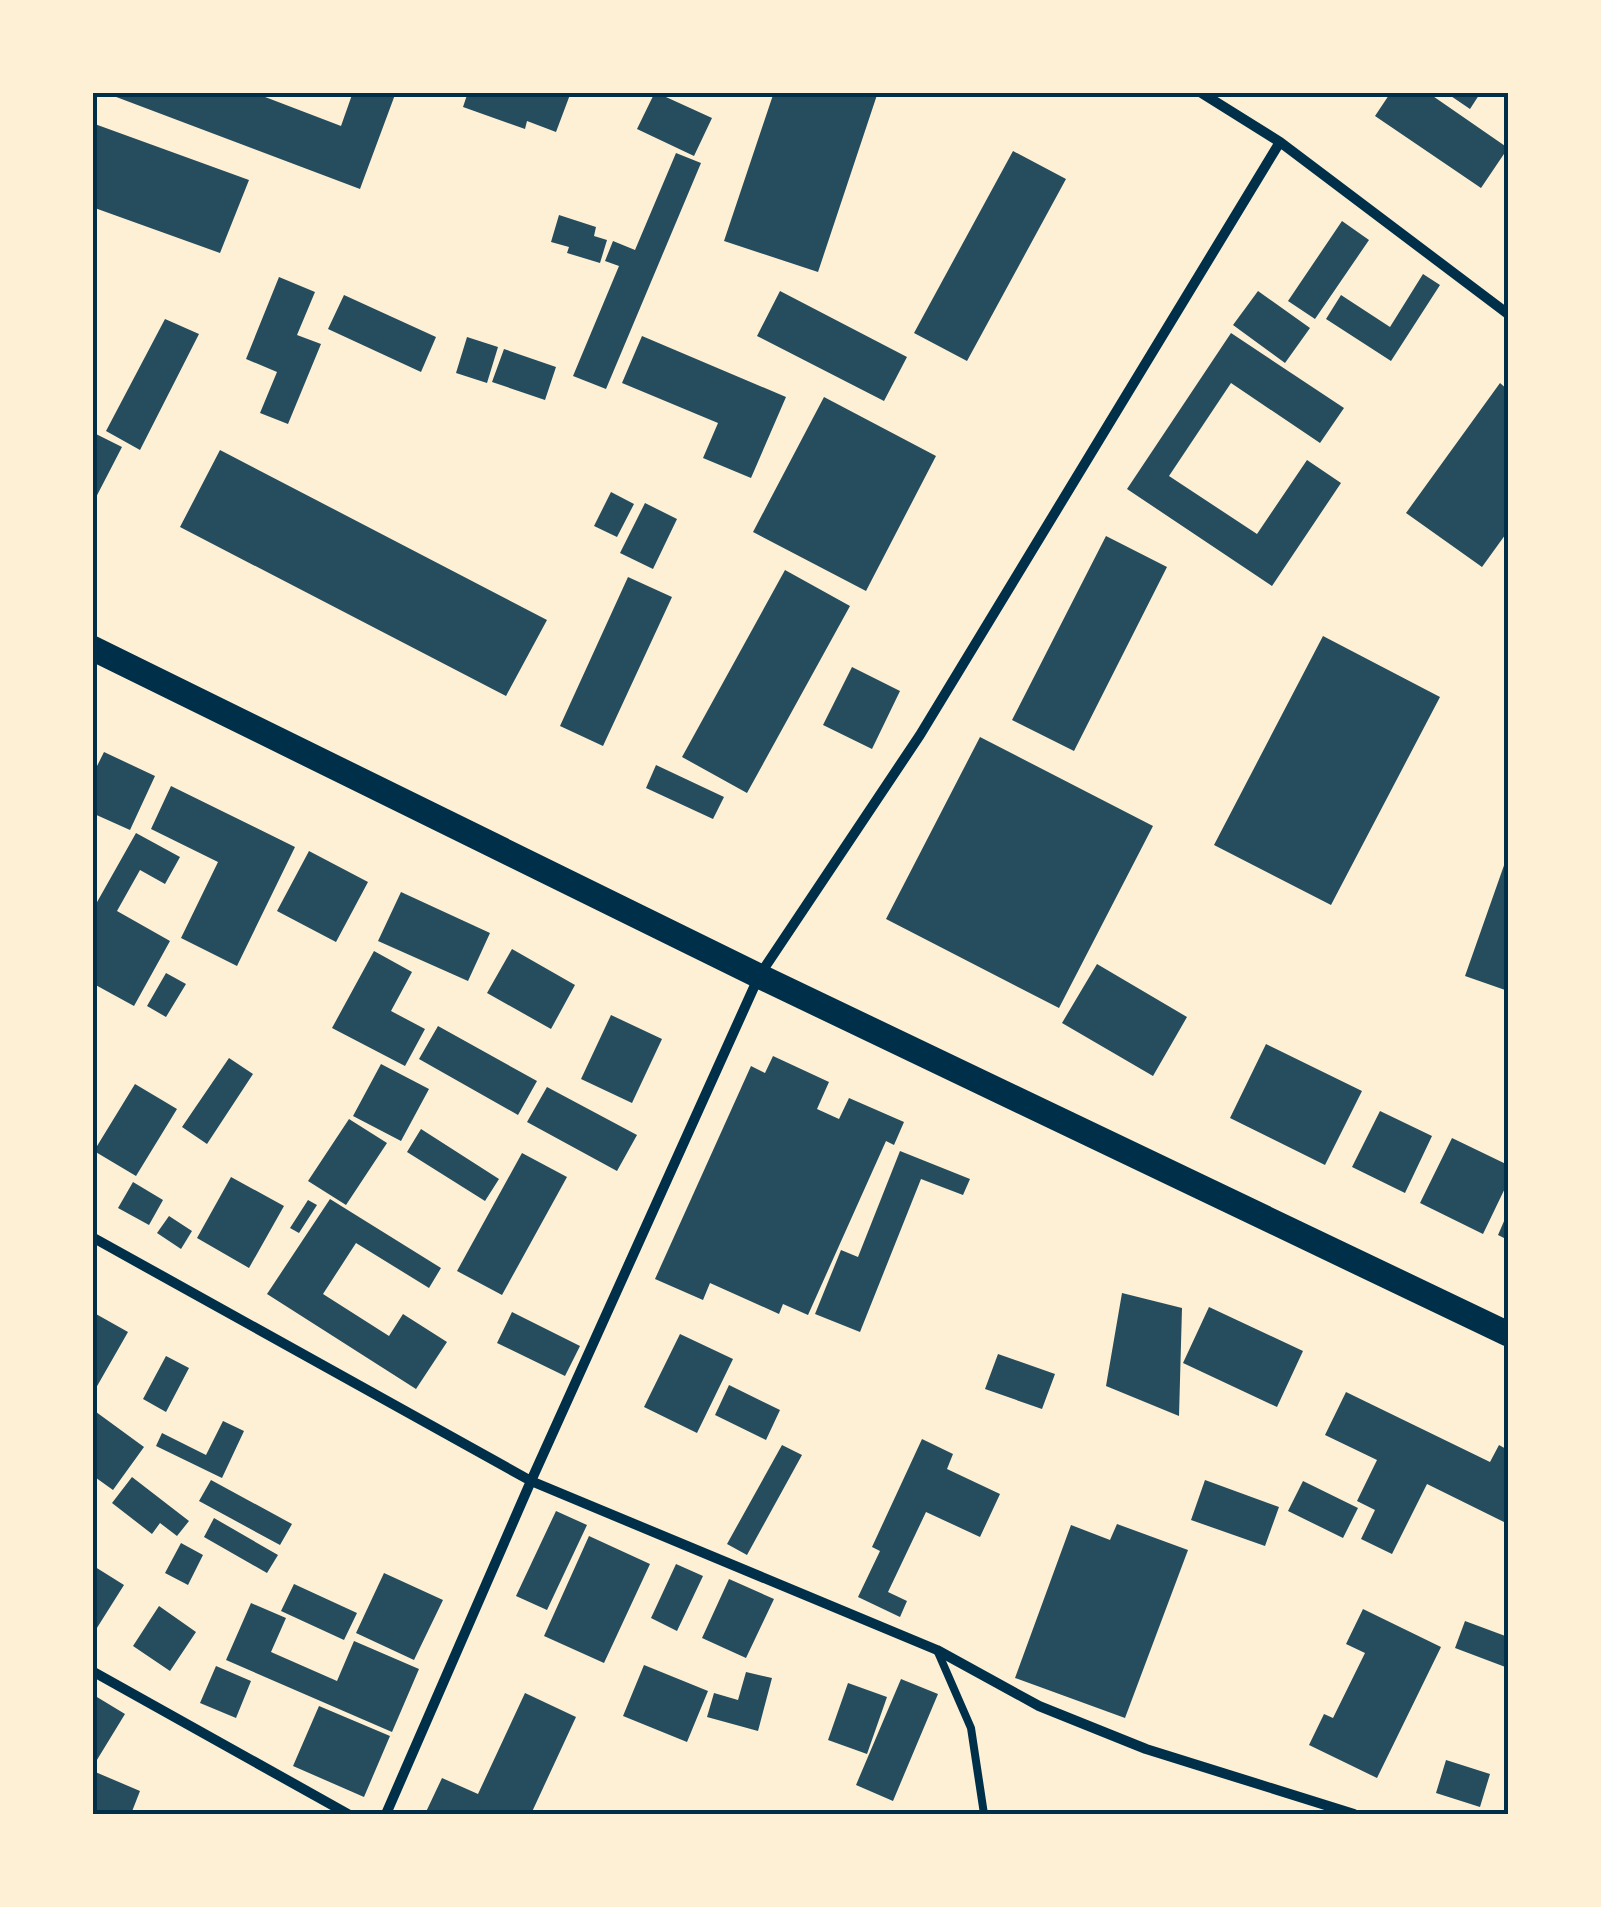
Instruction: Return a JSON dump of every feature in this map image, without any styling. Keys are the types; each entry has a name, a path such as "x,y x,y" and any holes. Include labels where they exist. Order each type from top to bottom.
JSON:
{"main road":[{"path":"92,648 759,976 1508,1334"}],"street":[{"path":"1200,92 1214,96 1280,142 1508,314"},
{"path":"386,1814 759,976 920,735 1280,142"},
{"path":"92,1237 531,1482 937,1650 1039,1706 1146,1749 1354,1814"},
{"path":"92,1671 348,1814"}],"lane":[{"path":"937,1650 970,1728 984,1814"}],"building":[{"path":"103,92 252,92 341,126 353,92 396,92 360,189"},
{"path":"468,92 571,92 556,132 527,121 525,129 463,107"},
{"path":"655,92 712,118 694,156 637,129"},
{"path":"774,92 878,92 818,272 724,241"},
{"path":"1391,92 1427,92 1508,148 1481,188 1375,116"},
{"path":"1445,92 1481,92 1470,109"},
{"path":"92,123 249,180 220,253 92,207"},
{"path":"1013,151 1066,179 967,361 914,333"},
{"path":"676,153 701,163 606,389 573,376 619,266 605,261 613,241 635,250"},
{"path":"559,215 596,227 594,236 607,240 600,263 567,253 569,247 551,242"},
{"path":"1342,221 1369,240 1315,319 1288,301"},
{"path":"1423,274 1440,285 1391,361 1326,319 1341,295 1390,327"},
{"path":"279,277 315,292 297,335 321,344 288,424 260,413 277,372 246,359"},
{"path":"780,291 907,357 884,401 757,336"},
{"path":"1258,291 1310,328 1285,363 1233,325"},
{"path":"344,295 436,337 421,372 328,329"},
{"path":"165,319 199,334 140,450 106,431"},
{"path":"1231,333 1344,408 1320,443 1231,383 1169,476 1257,534 1307,460 1341,483 1272,586 1127,489"},
{"path":"642,336 786,397 751,478 703,458 718,423 622,383"},
{"path":"467,337 498,347 487,383 456,373"},
{"path":"504,349 556,367 545,400 492,382"},
{"path":"1500,383 1508,390 1508,531 1482,567 1406,513"},
{"path":"824,397 936,456 866,591 753,532"},
{"path":"92,432 122,447 92,505"},
{"path":"220,450 547,620 506,696 180,527"},
{"path":"611,492 634,504 617,537 594,526"},
{"path":"645,503 677,519 653,569 620,553"},
{"path":"1106,536 1167,567 1074,751 1012,720"},
{"path":"785,570 850,606 747,793 682,757"},
{"path":"628,577 672,597 603,746 560,726"},
{"path":"1323,636 1440,697 1331,905 1214,845"},
{"path":"852,667 900,691 872,749 823,725"},
{"path":"980,737 1153,826 1059,1008 886,919"},
{"path":"104,752 155,776 130,830 92,813 92,776"},
{"path":"656,765 724,797 713,819 646,788"},
{"path":"171,786 295,847 237,966 181,938 218,862 151,829"},
{"path":"136,833 180,857 165,884 140,870 117,911 170,941 134,1006 92,983 92,911"},
{"path":"309,851 368,882 336,942 277,911"},
{"path":"1508,854 1508,991 1465,976"},
{"path":"401,892 490,933 468,981 378,941"},
{"path":"512,949 575,985 551,1029 487,993"},
{"path":"374,951 412,972 391,1011 425,1029 405,1066 332,1028"},
{"path":"1097,964 1187,1017 1153,1076 1062,1023"},
{"path":"166,973 186,984 166,1017 147,1006"},
{"path":"611,1015 662,1039 632,1103 581,1079"},
{"path":"438,1026 537,1081 518,1115 419,1059"},
{"path":"1266,1044 1362,1091 1325,1165 1230,1118"},
{"path":"773,1056 829,1082 817,1109 839,1119 849,1098 904,1122 894,1145 886,1141 808,1315 783,1304 779,1314 710,1283 703,1300 655,1279 751,1066 765,1073"},
{"path":"229,1058 253,1074 207,1144 182,1127"},
{"path":"381,1064 429,1089 401,1141 353,1116"},
{"path":"135,1084 177,1109 136,1176 94,1151"},
{"path":"547,1087 637,1135 617,1171 527,1122"},
{"path":"1380,1111 1432,1136 1405,1193 1352,1167"},
{"path":"349,1119 387,1143 346,1205 308,1181"},
{"path":"421,1129 499,1179 485,1201 407,1152"},
{"path":"1452,1138 1508,1165 1508,1182 1483,1234 1420,1203"},
{"path":"900,1151 970,1179 963,1195 921,1179 860,1332 815,1314 841,1250 858,1257"},
{"path":"522,1153 567,1177 502,1295 457,1271"},
{"path":"231,1177 284,1206 249,1268 197,1238"},
{"path":"133,1182 163,1200 149,1225 118,1208"},
{"path":"330,1199 441,1268 429,1288 356,1243 323,1294 389,1336 403,1314 447,1342 416,1389 267,1294"},
{"path":"308,1200 317,1205 299,1233 290,1228"},
{"path":"1508,1212 1508,1240 1498,1235"},
{"path":"169,1216 192,1231 181,1249 157,1233"},
{"path":"1122,1293 1182,1308 1179,1416 1106,1386"},
{"path":"1209,1307 1303,1351 1277,1407 1183,1363"},
{"path":"512,1312 580,1346 565,1376 497,1343"},
{"path":"96,1314 128,1332 92,1395 92,1320"},
{"path":"680,1334 733,1359 697,1433 644,1407"},
{"path":"998,1354 1055,1374 1042,1409 985,1389"},
{"path":"166,1356 189,1368 166,1412 143,1399"},
{"path":"729,1385 780,1410 766,1440 715,1415"},
{"path":"1346,1392 1490,1462 1499,1445 1508,1450 1506,1523 1427,1484 1392,1554 1361,1539 1375,1510 1357,1501 1377,1460 1325,1435"},
{"path":"92,1409 144,1447 113,1490 92,1475"},
{"path":"223,1421 244,1431 222,1478 156,1446 162,1433 206,1455"},
{"path":"922,1439 953,1454 947,1469 1000,1494 980,1537 926,1512 888,1592 907,1601 900,1617 858,1597 880,1551 872,1547"},
{"path":"782,1445 802,1455 747,1555 727,1544"},
{"path":"132,1477 189,1521 177,1536 160,1523 152,1534 112,1503"},
{"path":"211,1480 292,1524 280,1545 199,1501"},
{"path":"1205,1480 1279,1507 1265,1546 1191,1520"},
{"path":"1303,1481 1358,1508 1343,1538 1288,1511"},
{"path":"556,1511 587,1525 547,1610 516,1596"},
{"path":"214,1518 278,1555 267,1573 204,1537"},
{"path":"1117,1524 1188,1550 1125,1718 1015,1678 1071,1525 1110,1540"},
{"path":"589,1536 650,1564 604,1663 544,1636"},
{"path":"181,1543 203,1555 188,1585 165,1573"},
{"path":"676,1564 703,1576 677,1631 651,1618"},
{"path":"92,1565 124,1585 95,1631 92,1629"},
{"path":"384,1573 443,1600 414,1660 356,1633"},
{"path":"729,1579 774,1599 746,1658 702,1638"},
{"path":"294,1584 357,1613 344,1640 281,1611"},
{"path":"251,1603 286,1618 271,1652 337,1681 354,1641 419,1669 392,1732 226,1660"},
{"path":"159,1606 196,1632 170,1671 133,1646"},
{"path":"1363,1609 1441,1647 1377,1778 1309,1745 1324,1714 1333,1718 1365,1653 1346,1644"},
{"path":"1465,1621 1508,1637 1508,1668 1455,1648"},
{"path":"644,1665 708,1691 687,1742 623,1716"},
{"path":"216,1666 251,1681 236,1718 200,1703"},
{"path":"746,1672 772,1678 758,1731 707,1717 714,1693 738,1700"},
{"path":"901,1679 938,1694 893,1801 856,1785"},
{"path":"848,1683 887,1697 867,1754 828,1740"},
{"path":"525,1693 576,1717 531,1814 496,1810 494,1814 425,1814 442,1778 478,1794"},
{"path":"92,1694 125,1714 92,1768"},
{"path":"319,1706 390,1736 364,1797 293,1766"},
{"path":"1446,1760 1490,1774 1480,1807 1436,1793"},
{"path":"93,1771 140,1791 131,1814 92,1814"}]}
